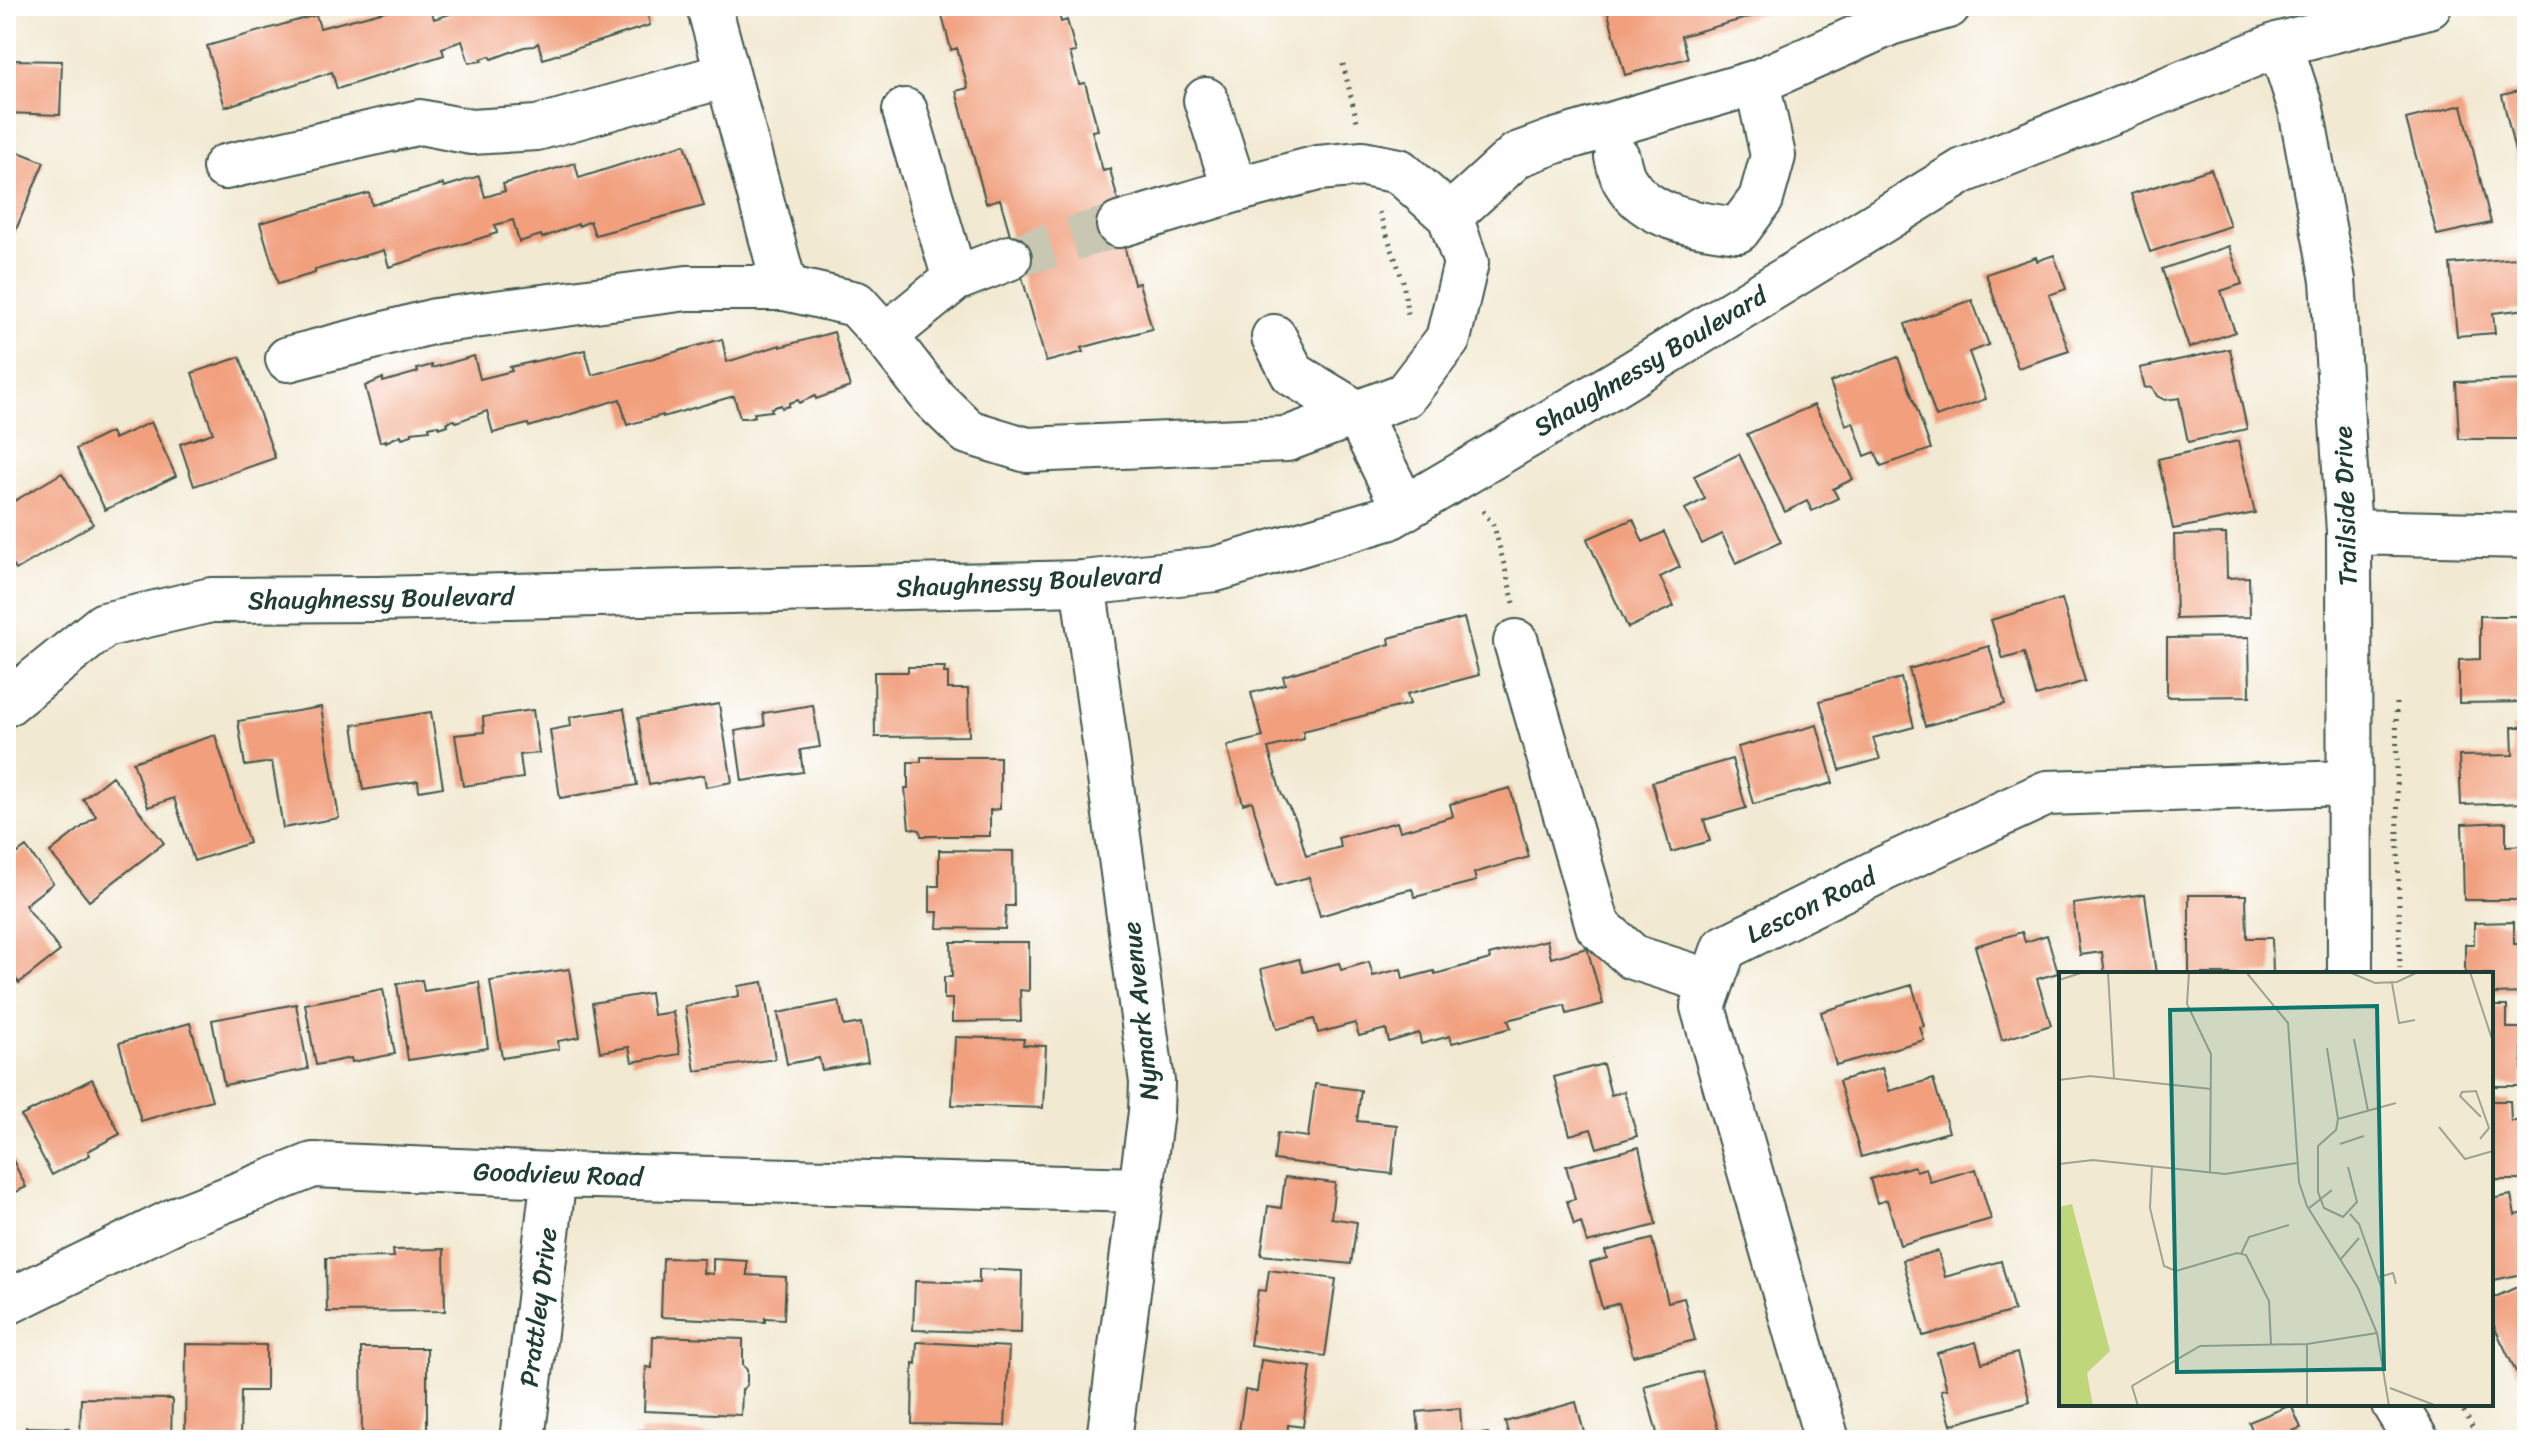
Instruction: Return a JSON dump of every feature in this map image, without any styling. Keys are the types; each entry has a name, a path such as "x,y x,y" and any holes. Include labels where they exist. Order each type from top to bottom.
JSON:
{"street":[{"path":"709,6 785,288"},
{"path":"1450,216 1517,155 1757,82 1888,15 1948,6"},
{"name":"Shaughnessy Boulevard","path":"6,704 104,625 211,600 1083,583 1216,569 1388,518 1963,171 2280,44 2429,6"},
{"name":"Trailside Drive","path":"2280,44 2299,100 2333,280 2349,532 2350,972"},
{"path":"225,167 420,122 471,132 537,128 727,75"},
{"path":"1738,230 1761,199 1773,156 1757,82"},
{"path":"1206,100 1235,190"},
{"path":"905,111 955,279"},
{"path":"1617,157 1624,181 1651,209 1701,226 1738,230"},
{"path":"288,359 435,321 687,288 785,288 856,304 934,399 968,432 1027,450 1287,439 1405,395 1448,339 1466,263 1450,216 1399,171 1363,164 1318,168 1119,225"},
{"path":"1738,230 1769,289"},
{"path":"885,336 955,279 1009,258"},
{"path":"1274,337 1293,374 1357,413 1404,508"},
{"path":"2349,532 2527,536"},
{"name":"Nymark Avenue","path":"1083,583 1149,1051 1151,1112 1109,1440"},
{"path":"1516,642 1598,926 1633,957 1711,982"},
{"name":"Lescon Road","path":"1827,1440 1703,1007 1724,948 1883,869 2047,793 2348,783"},
{"name":"Goodview Road","path":"6,1303 182,1217 313,1165 554,1175 1141,1190"},
{"name":"Prattley Drive","path":"522,1440 554,1175"},
{"path":"2395,1406 2416,1440"}],"path":[{"path":"1478,504 1494,526 1520,627 1516,642"},
{"path":"2395,691 2400,972"},
{"path":"2461,1406 2479,1440"}],"building":[{"path":"404,6 430,6 434,19 453,13 451,8 458,6 662,7 647,11 650,25 543,59 538,43 492,59 490,56 469,63 462,41 442,48 444,55 337,89 332,72 225,107 207,46 316,15 320,28"},
{"path":"945,6 1057,6 1061,22 1067,20 1076,52 1070,53 1079,84 1085,83 1098,130 1092,131 1103,171 1110,169 1119,205 1114,206 1134,284 1139,283 1152,329 1081,348 1083,352 1046,362 1000,199 986,203 956,91 968,88 957,48 951,50 942,15 947,13"},
{"path":"1606,6 1787,7 1681,36 1688,58 1625,75"},
{"path":"10,60 62,61 60,115 6,113 6,65 10,65"},
{"path":"2527,89 2527,190 2524,191 2502,95"},
{"path":"2462,105 2491,223 2437,235 2406,119"},
{"path":"685,144 704,206 595,235 590,221 542,238 541,235 519,242 513,220 495,225 497,233 389,267 384,250 278,284 260,223 369,193 372,205 479,176 485,197 505,191 503,184 575,163 579,178"},
{"path":"6,147 44,162 6,254"},
{"path":"2211,169 2230,226 2150,252 2131,194"},
{"path":"2229,246 2242,284 2221,291 2235,332 2189,348 2162,269"},
{"path":"2054,255 2066,289 2049,295 2069,351 2018,368 1986,274 2036,257 2037,261"},
{"path":"2527,257 2527,309 2493,313 2495,333 2457,336 2450,264"},
{"path":"1972,300 1989,345 1969,352 1986,399 1936,417 1905,324"},
{"path":"834,332 850,387 816,399 815,396 782,408 781,405 771,408 772,411 754,413 755,416 748,418 740,418 734,396 627,425 620,399 529,427 528,424 493,433 487,411 447,422 448,425 439,428 438,425 429,427 430,430 380,442 365,386 383,378 383,382 418,372 417,369 474,356 480,379 512,371 510,367 585,350 592,375 722,339 727,362"},
{"path":"2230,349 2247,429 2188,442 2179,398 2165,400 2157,396 2152,387 2145,388 2140,368"},
{"path":"240,357 275,458 194,486 180,444 213,433 192,373"},
{"path":"1898,357 1931,449 1881,466 1875,452 1865,456 1853,422 1846,425 1830,382"},
{"path":"2527,380 2527,439 2459,439 2456,382"},
{"path":"1814,405 1853,479 1833,489 1838,498 1812,511 1807,501 1785,512 1747,434"},
{"path":"151,422 176,476 105,510 76,449 111,432 114,439"},
{"path":"2238,441 2255,513 2173,529 2158,459"},
{"path":"1739,454 1781,542 1736,563 1722,534 1702,544 1685,509 1705,499 1694,476"},
{"path":"62,473 93,524 16,570 6,553 6,506"},
{"path":"1633,519 1643,542 1664,532 1680,567 1660,577 1674,606 1628,628 1587,539"},
{"path":"2226,534 2227,578 2249,577 2250,617 2176,619 2174,535"},
{"path":"2062,599 2085,681 2036,696 2024,653 2003,659 1991,620"},
{"path":"2480,616 2527,616 2527,702 2459,703 2459,660 2480,659"},
{"path":"1464,618 1479,675 1407,694 1410,704 1303,731 1304,739 1268,748 1281,793 1296,820 1306,856 1341,847 1338,838 1397,822 1400,831 1451,817 1450,804 1510,788 1529,857 1474,873 1476,881 1415,897 1412,889 1320,916 1309,877 1276,886 1252,801 1243,804 1227,746 1263,737 1251,693 1285,684 1283,676 1390,644 1389,638"},
{"path":"2249,637 2250,696 2167,697 2167,638"},
{"path":"1989,646 2005,704 1925,726 1909,669"},
{"path":"908,667 945,667 948,689 968,689 969,736 875,737 874,672 908,672"},
{"path":"1901,678 1914,727 1873,738 1880,759 1840,770 1820,701"},
{"path":"719,704 732,782 706,787 704,775 649,785 638,718"},
{"path":"813,705 820,747 800,750 803,772 742,781 735,731 765,726 763,713"},
{"path":"321,707 339,818 283,828 272,762 245,766 238,721"},
{"path":"624,709 637,785 560,798 550,730 571,726 570,717"},
{"path":"533,710 539,753 520,755 523,778 463,786 455,735 484,732 483,717"},
{"path":"431,712 443,787 419,791 418,781 363,790 353,725"},
{"path":"1817,725 1833,783 1753,804 1738,747"},
{"path":"2512,727 2527,727 2527,803 2461,805 2459,756 2513,755"},
{"path":"215,735 249,843 194,861 174,798 148,807 133,762"},
{"path":"921,757 1000,757 1000,809 990,810 990,836 921,836 920,830 909,828 905,788 908,788 908,762 921,762"},
{"path":"1732,759 1746,808 1704,820 1710,841 1671,852 1652,782"},
{"path":"112,776 164,843 89,901 50,852 96,816 83,799"},
{"path":"2506,822 2506,846 2527,845 2527,900 2464,900 2462,824"},
{"path":"26,847 53,883 25,905 60,951 19,983 6,967 6,862"},
{"path":"939,850 1013,851 1014,906 1006,906 1005,929 937,928 938,912 930,912 930,886 939,886"},
{"path":"2145,894 2156,972 2105,972 2102,952 2080,955 2073,904"},
{"path":"2189,895 2246,895 2247,938 2272,938 2273,972 2189,972"},
{"path":"2514,922 2514,944 2527,944 2527,993 2493,994 2493,972 2465,972 2465,944 2474,944 2474,923"},
{"path":"2022,932 2025,942 2047,935 2058,973 2037,979 2051,1025 2002,1040 1975,946"},
{"path":"1547,940 1551,958 1587,948 1603,1004 1567,1014 1565,1005 1508,1020 1511,1028 1452,1043 1450,1036 1421,1044 1419,1033 1389,1042 1386,1029 1359,1036 1355,1023 1318,1033 1314,1019 1277,1029 1261,969 1299,959 1303,972 1339,963 1341,970 1369,962 1373,976 1401,969 1403,979 1434,971 1435,974 1490,959 1489,955"},
{"path":"951,942 1029,942 1029,991 1020,990 1021,1021 952,1022 952,999 944,999 944,977 952,977"},
{"path":"569,969 580,1037 558,1041 559,1049 502,1058 490,981"},
{"path":"422,980 424,991 479,982 488,1048 408,1060 397,984"},
{"path":"763,982 775,1059 695,1071 685,1006 739,996 738,986"},
{"path":"1912,985 1924,1026 1920,1027 1924,1040 1836,1065 1821,1012"},
{"path":"383,989 395,1054 316,1065 305,1004"},
{"path":"650,993 653,1015 673,1012 680,1054 632,1062 629,1047 600,1052 592,1003"},
{"path":"839,1001 844,1026 861,1023 868,1062 822,1070 819,1058 787,1064 778,1013"},
{"path":"296,1004 308,1069 224,1085 212,1020"},
{"path":"2493,1006 2507,1006 2507,1028 2522,1028 2522,1086 2493,1086"},
{"path":"190,1023 212,1100 141,1121 119,1043"},
{"path":"955,1037 1024,1039 1023,1045 1046,1046 1043,1108 952,1105"},
{"path":"1603,1064 1611,1095 1624,1091 1637,1136 1597,1148 1591,1129 1570,1135 1554,1077"},
{"path":"1882,1068 1889,1091 1933,1079 1949,1132 1861,1157 1839,1081"},
{"path":"92,1079 120,1134 88,1151 90,1155 52,1175 21,1116"},
{"path":"1315,1084 1361,1090 1357,1121 1397,1125 1392,1174 1274,1160 1277,1133 1308,1137"},
{"path":"2493,1101 2510,1101 2511,1121 2527,1121 2527,1180 2493,1180"},
{"path":"6,1146 26,1187 6,1197"},
{"path":"1639,1147 1656,1225 1587,1243 1581,1222 1574,1225 1567,1201 1575,1199 1566,1166"},
{"path":"1914,1166 1916,1171 1926,1168 1930,1182 1976,1169 1991,1219 1900,1245 1887,1200 1877,1203 1870,1179"},
{"path":"1285,1177 1335,1183 1331,1218 1357,1222 1351,1264 1261,1255 1268,1206 1281,1208"},
{"path":"2511,1195 2515,1215 2527,1212 2527,1273 2494,1280 2493,1199"},
{"path":"1652,1239 1668,1302 1684,1298 1695,1340 1633,1356 1619,1303 1602,1308 1590,1263 1607,1258 1605,1251"},
{"path":"444,1249 445,1311 327,1312 326,1258 394,1257 393,1250"},
{"path":"1938,1251 1945,1277 2001,1261 2014,1311 1923,1336 1903,1260"},
{"path":"663,1258 704,1259 703,1273 713,1274 713,1259 747,1261 747,1275 786,1277 784,1319 765,1318 765,1322 661,1317"},
{"path":"979,1269 1022,1271 1021,1333 913,1330 915,1281 979,1283"},
{"path":"1269,1270 1336,1279 1325,1356 1250,1345 1258,1290 1266,1291"},
{"path":"2519,1286 2527,1303 2527,1367 2516,1372 2493,1324 2493,1298"},
{"path":"653,1336 743,1339 747,1385 742,1390 741,1415 644,1411 646,1367 652,1368"},
{"path":"917,1342 1009,1347 1005,1426 912,1424 913,1363 916,1364"},
{"path":"1976,1342 1982,1363 2017,1353 2030,1402 1951,1425 1941,1390 1947,1389 1937,1353"},
{"path":"186,1344 266,1345 266,1391 241,1391 240,1440 185,1440"},
{"path":"361,1348 427,1348 427,1433 362,1433"},
{"path":"1261,1360 1311,1367 1303,1427 1288,1425 1287,1440 1238,1438 1245,1390 1257,1392"},
{"path":"1702,1371 1721,1440 1659,1440 1644,1386"},
{"path":"2527,1375 2527,1394 2520,1378"},
{"path":"81,1398 172,1399 171,1440 80,1440"},
{"path":"1576,1402 1586,1440 1510,1440 1505,1422"},
{"path":"2291,1406 2301,1428 2292,1431 2296,1440 2256,1440 2249,1422"},
{"path":"1460,1408 1462,1436 1488,1433 1489,1440 1420,1440 1417,1412"},
{"path":"26,1427 69,1428 68,1440 26,1440"},
{"path":"639,1430 742,1435 741,1440 639,1440"}],"tunnel":[{"path":"1009,258 1119,225"}]}
